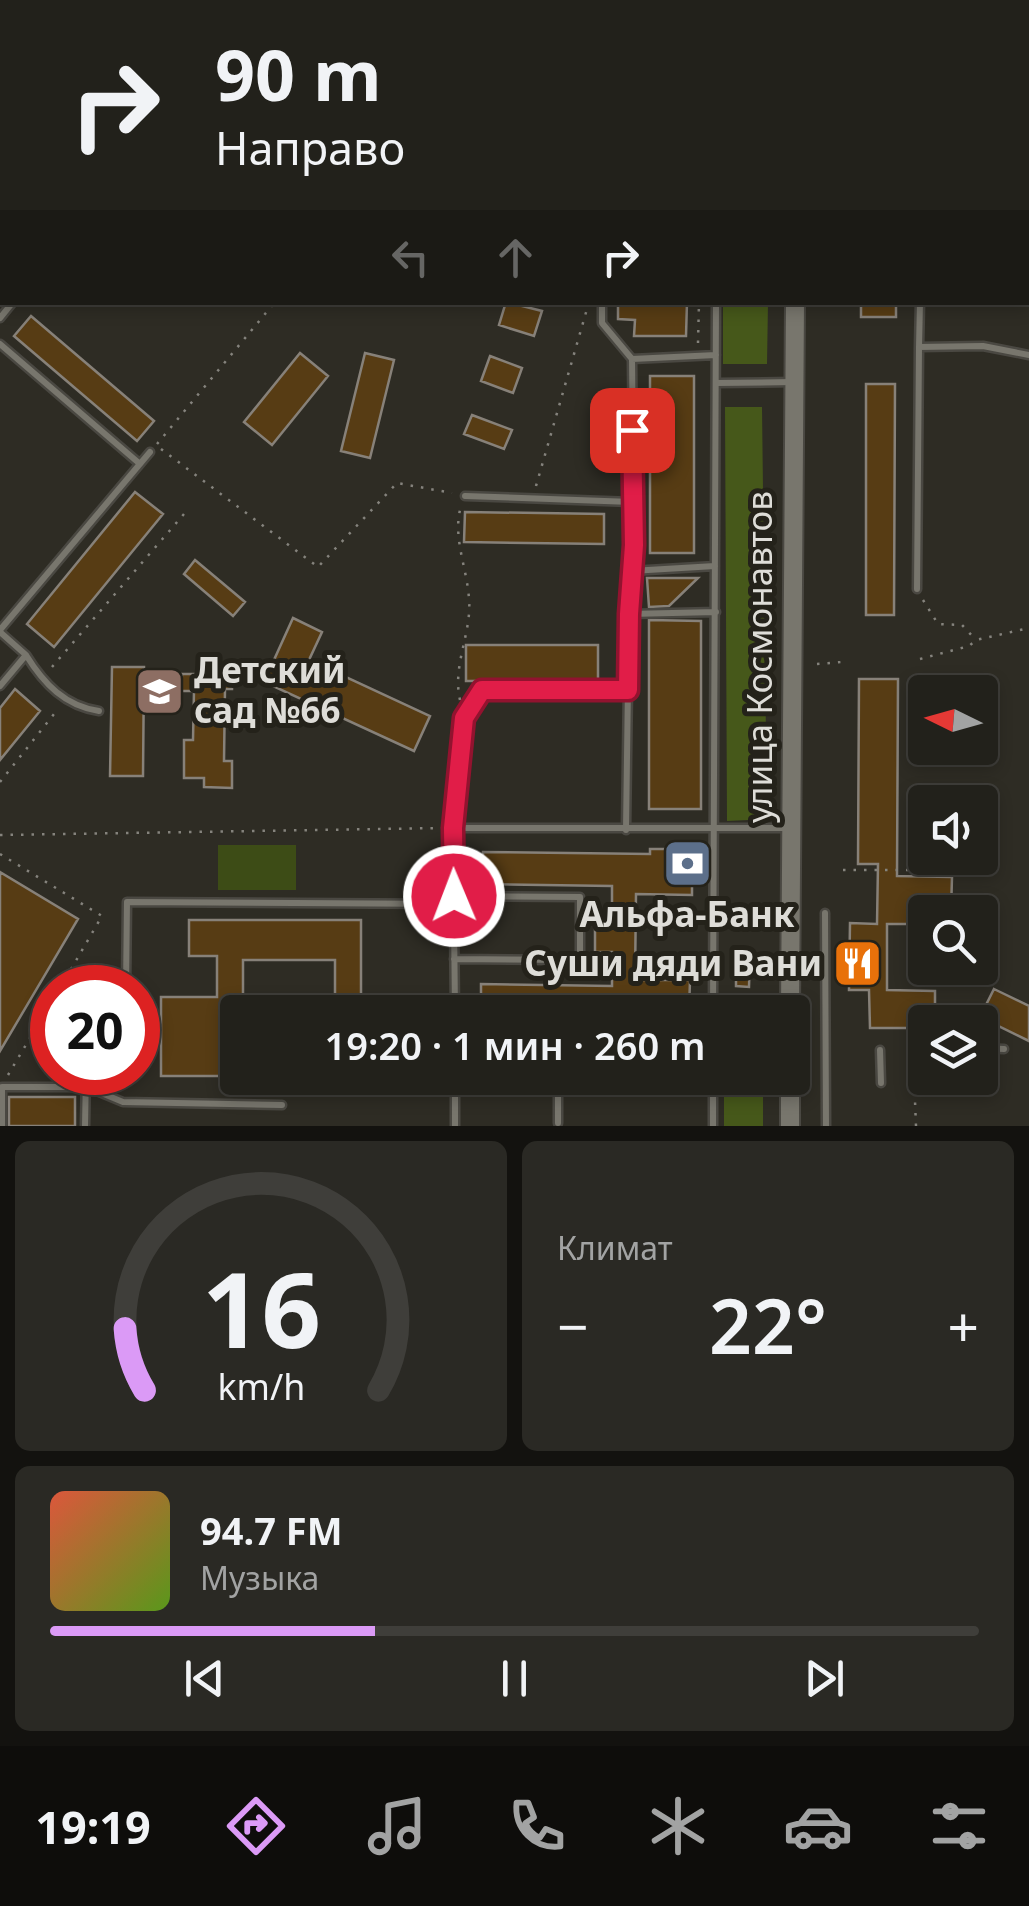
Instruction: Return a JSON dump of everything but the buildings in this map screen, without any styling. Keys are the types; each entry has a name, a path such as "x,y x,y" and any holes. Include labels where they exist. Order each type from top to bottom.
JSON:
{"main road":[{"name":"улица Космонавтов","path":"790,995 795,305"},
{"path":"790,1095 790,1126"}],"lane":[{"path":"602,305 602,323 632,359 634,545 629,614 626,830"},
{"path":"713,995 716,305"},
{"path":"917,589 920,305"},
{"path":"0,344 140,464"},
{"path":"919,347 983,346 1029,356"},
{"path":"632,359 716,355"},
{"path":"716,384 795,382"},
{"path":"99,711 77,708 41,679 26,654 0,631 153,449"},
{"path":"464,496 632,502"},
{"path":"631,571 715,566"},
{"path":"629,614 716,612"},
{"path":"0,686 26,654"},
{"path":"454,995 453,828 464,718 482,690 628,690"},
{"path":"453,828 792,828"},
{"path":"126,965 127,902 580,897 580,960 454,958"},
{"path":"825,913 826,1126"},
{"path":"998,1048 1004,1048"},
{"path":"880,1050 881,1083"},
{"path":"2,1126 2,1087 30,1087"},
{"path":"85,1126 86,1095"},
{"path":"106,1095 124,1102 282,1104"},
{"path":"455,1095 455,1126"},
{"path":"558,1095 558,1122"},
{"path":"713,1095 713,1126"}],"path":[{"path":"273,305 153,449 318,567 397,483 464,496 459,512 459,549 470,601 456,684 464,718"},
{"path":"532,497 588,305"},
{"path":"698,305 698,355"},
{"path":"41,679 184,514"},
{"path":"917,589 938,624 962,624 976,640"},
{"path":"920,659 1029,628"},
{"path":"817,664 842,662"},
{"path":"0,782 66,699"},
{"path":"0,842 2,834 453,828"},
{"path":"0,854 102,916 73,965"},
{"path":"843,870 908,870"},
{"path":"2,1087 30,1038"},
{"path":"915,1095 916,1126"}],"green space":[{"path":"723,305 768,305 767,364 723,364"},
{"path":"725,407 762,407 767,819 727,821"},
{"path":"218,845 296,845 296,890 218,890"},
{"path":"724,1095 763,1095 763,1126 724,1126"}],"place":[{"name":"Детский сад №66","path":"159,691"},
{"name":"Альфа-Банк","path":"687,863"},
{"name":"Суши дяди Вани","path":"857,964"}],"route":[{"path":"454,896 453,828 464,718 482,690 628,690 634,545 632,430"}]}
